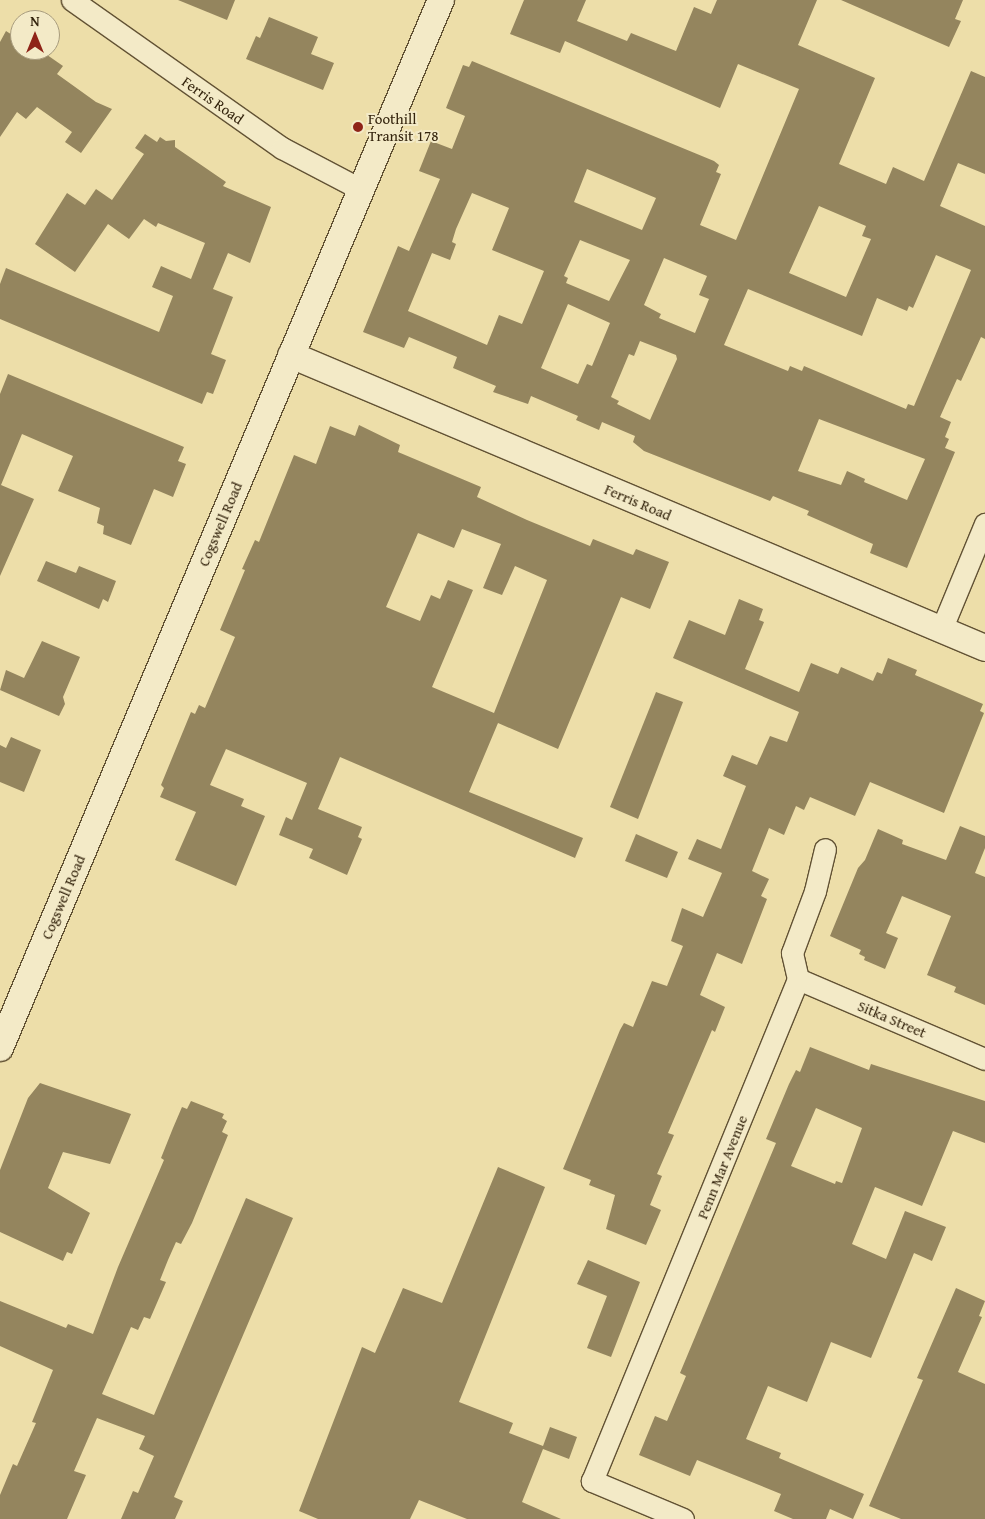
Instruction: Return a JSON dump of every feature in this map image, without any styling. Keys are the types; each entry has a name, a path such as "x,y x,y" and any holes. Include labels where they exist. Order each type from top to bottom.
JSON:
{"street":[{"name":"Ferris Road","path":"72,0 282,148 360,189"},
{"name":"Cogswell Road","path":"0,1048 441,0"},
{"name":"Ferris Road","path":"291,355 985,648"},
{"path":"941,630 985,524"},
{"path":"798,979 792,953 815,891 826,849"},
{"name":"Sitka Street","path":"798,979 985,1059"},
{"name":"Penn Mar Avenue","path":"683,1519 592,1480 798,979"}],"building":[{"path":"178,0 235,0 227,20"},
{"path":"524,0 586,0 577,21 627,41 631,33 676,51 694,7 711,14 717,0 817,0 798,45 875,78 839,164 886,184 893,167 924,181 971,71 985,77 985,174 958,163 940,206 985,226 985,339 981,337 961,381 957,379 940,417 951,422 945,437 949,439 945,448 955,452 907,568 870,553 873,544 807,515 809,511 773,496 770,501 644,451 633,442 635,436 602,422 599,430 576,420 578,416 531,396 528,404 493,392 496,386 453,368 457,357 409,337 404,348 363,332 398,246 409,251 440,179 419,171 431,141 452,149 465,116 446,108 463,65 469,67 472,61 714,161 719,165 716,172 721,174 700,225 736,240 799,89 738,64 720,108 565,41 560,53 510,34","holes":["587,169 656,198 642,230 574,202","472,193 509,208 492,250 544,271 522,324 499,315 487,345 408,311 432,253 450,260 456,244 452,242","819,206 866,226 862,236 871,239 846,297 789,273","580,240 630,260 609,301 566,283 568,278 564,276","936,255 971,270 914,406 908,404 906,409 804,366 802,371 790,366 788,371 724,345 748,289 862,336 877,298 907,311 909,306 913,308","664,258 707,276 699,295 709,299 695,333 659,318 661,314 644,305","568,304 610,323 592,366 587,364 578,384 541,368","640,341 676,355 677,359 650,420 617,404 619,401 611,397 629,354 634,356","819,419 925,459 907,500 864,482 865,479 847,471 841,485 798,471"]},
{"path":"841,0 963,0 955,19 961,21 949,47"},
{"path":"269,17 318,37 311,54 334,63 323,90 246,59 256,36 260,38"},
{"path":"6,31 10,34 10,60 54,60 63,66 57,74 96,102 112,109 81,153 65,142 72,132 37,107 26,119 17,112 0,137 0,42"},
{"path":"145,134 157,142 160,137 166,141 175,140 175,147 226,182 223,186 271,207 250,263 228,253 213,289 233,297 211,354 226,360 213,394 207,392 202,404 0,319 0,284 6,268 159,332 173,296 152,287 161,266 191,279 205,243 158,223 156,227 144,219 129,239 108,224 75,272 35,244 67,193 85,205 96,189 112,200 144,154 135,148"},
{"path":"8,374 184,447 178,461 186,464 173,497 154,489 131,545 103,534 104,526 97,523 100,508 58,491 73,456 22,434 1,485 34,499 0,576 0,394"},
{"path":"359,425 400,445 398,452 481,487 477,497 590,546 593,539 633,555 636,549 669,562 650,609 621,597 558,749 498,723 469,792 583,838 575,858 340,757 318,809 362,827 358,837 362,839 347,875 309,858 313,849 279,835 286,817 292,820 307,783 226,749 210,785 244,799 241,806 265,816 236,886 175,860 196,812 160,797 164,788 161,785 191,712 195,714 199,705 205,708 235,637 220,630 245,570 242,569 255,540 259,542 294,455 316,464 330,426 355,436","holes":["462,529 501,544 483,588 502,595 515,566 547,580 494,713 432,687 473,590 448,580 440,599 431,595 420,621 386,607 418,533 454,548"]},
{"path":"46,561 76,573 79,566 116,581 108,602 103,599 99,609 37,581"},
{"path":"739,599 763,609 759,620 764,622 745,669 799,692 811,663 838,674 841,667 873,681 877,672 882,674 888,658 917,670 915,675 983,704 980,711 984,713 944,813 870,782 855,816 810,797 804,810 796,806 784,835 769,828 752,871 769,879 761,896 767,899 742,964 717,953 700,995 725,1007 715,1032 712,1030 668,1133 674,1135 657,1174 662,1176 650,1205 661,1210 646,1245 606,1229 615,1195 589,1185 591,1180 563,1169 620,1030 624,1023 633,1027 652,981 667,986 683,946 671,941 682,908 703,917 722,873 688,859 697,839 721,849 746,786 723,776 732,755 757,765 770,736 787,742 799,712 673,658 689,620 725,635"},
{"path":"42,641 80,657 63,697 65,704 59,716 0,690 6,670 24,678"},
{"path":"656,692 683,702 638,819 610,807"},
{"path":"11,737 41,750 24,792 0,782 0,745 6,748"},
{"path":"960,826 985,836 985,848 975,873 985,877 985,1005 954,992 956,987 927,975 951,916 902,896 886,933 898,938 885,969 864,960 865,957 859,954 861,950 830,936 858,868 865,860 878,829 903,840 902,844 946,860"},
{"path":"636,834 678,852 667,878 625,861"},
{"path":"810,1047 869,1070 871,1064 985,1101 985,1143 953,1131 922,1206 875,1187 852,1244 886,1259 905,1211 946,1227 932,1261 914,1253 871,1358 831,1342 807,1402 768,1386 746,1439 781,1453 779,1458 864,1494 853,1519 830,1509 826,1519 793,1519 774,1511 781,1494 697,1460 690,1476 639,1455 655,1416 667,1421 686,1376 680,1373 776,1143 766,1139 796,1070 800,1072","holes":["816,1108 862,1128 842,1183 836,1181 835,1184 791,1166"]},
{"path":"40,1083 131,1114 110,1164 63,1152 48,1188 90,1213 72,1254 67,1252 63,1261 0,1232 0,1170 28,1098"},
{"path":"191,1101 224,1114 222,1118 227,1121 222,1132 228,1135 192,1223 181,1244 176,1242 168,1260 160,1280 166,1282 150,1319 144,1317 138,1330 131,1327 102,1394 154,1415 246,1198 293,1218 174,1497 183,1501 175,1519 121,1519 133,1491 138,1493 154,1456 139,1449 145,1436 97,1418 74,1471 86,1475 67,1519 0,1519 0,1495 13,1464 17,1466 36,1423 32,1422 53,1370 0,1346 0,1301 66,1328 68,1324 93,1334 118,1267 164,1160 161,1158 173,1128 182,1107 187,1109"},
{"path":"498,1167 545,1187 459,1402 513,1423 509,1433 543,1446 550,1427 577,1437 569,1459 543,1449 522,1502 561,1519 467,1519 419,1500 410,1519 318,1519 299,1511 362,1347 375,1353 403,1288 442,1303"},
{"path":"588,1260 640,1282 611,1357 587,1348 607,1296 577,1284"},
{"path":"956,1288 985,1301 979,1316 982,1317 958,1372 985,1384 985,1519 901,1519 869,1506 923,1380 917,1378"}],"place":[{"name":"Foothill Transit 178","path":"358,127"}]}
